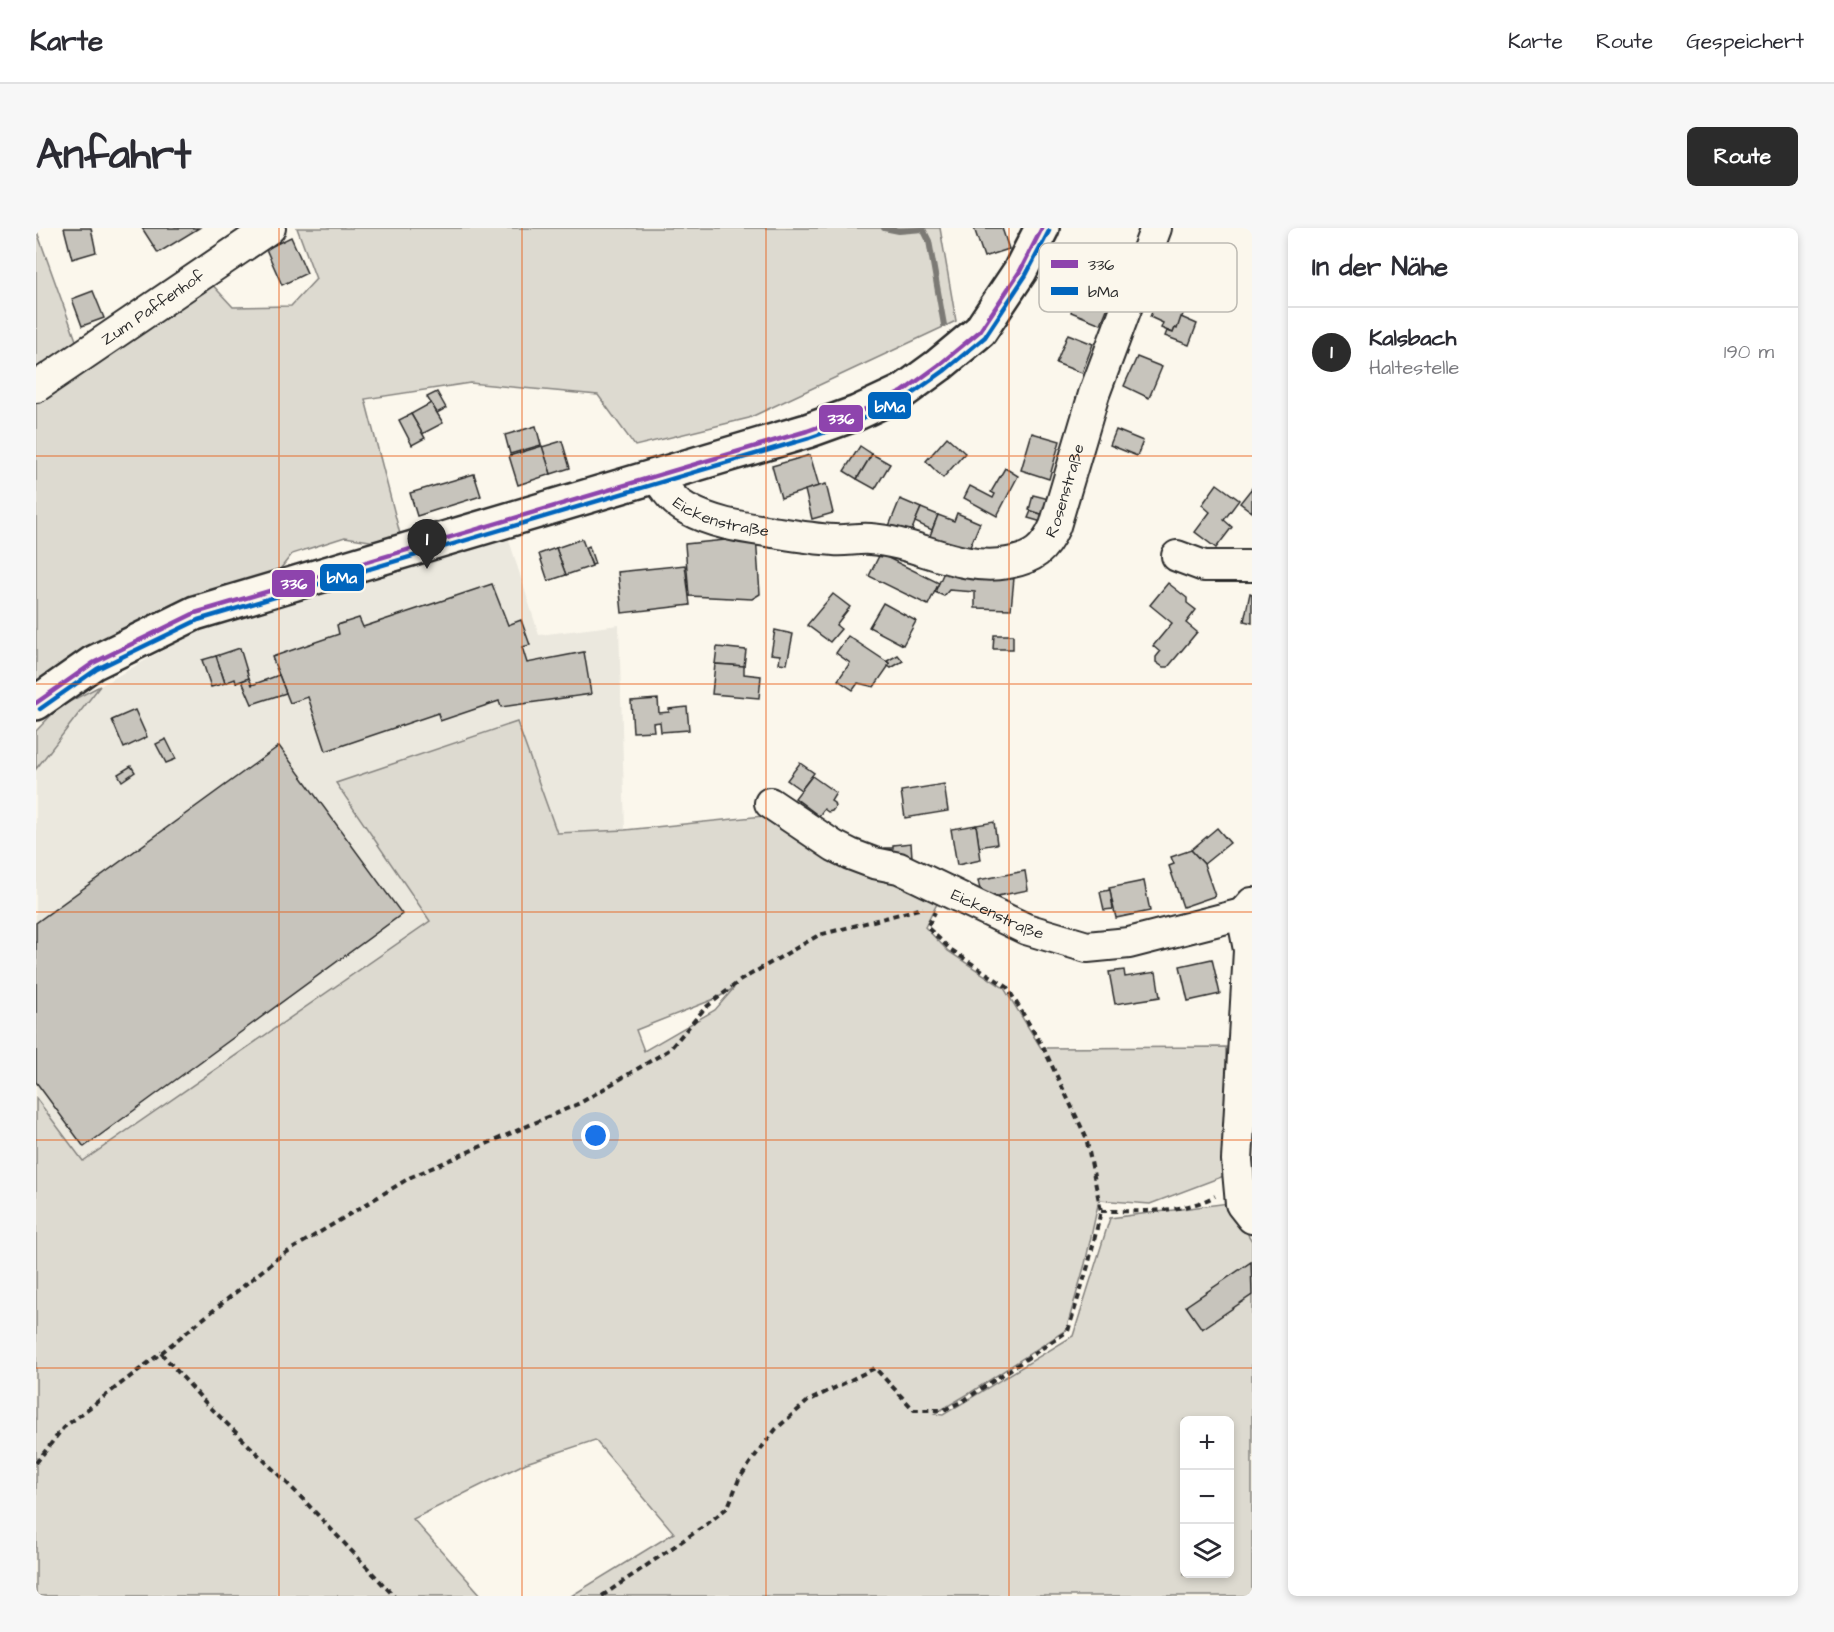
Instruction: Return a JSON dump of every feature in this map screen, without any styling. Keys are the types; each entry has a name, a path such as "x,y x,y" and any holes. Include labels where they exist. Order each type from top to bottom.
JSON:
{"main road":[{"path":"36,703 93,663 195,613 807,431 857,413 902,392 980,331 1020,271 1042,228"}],"street":[{"name":"Zum Paffenhof","path":"36,387 270,228"},
{"name":"Rosenstraße","path":"1150,243 1156,228"},
{"name":"Rosenstraße","path":"834,540 870,539 898,544 968,564 998,565 1022,560 1039,552 1050,538 1055,526 1094,394 1125,312"},
{"name":"Eickenstraße","path":"656,476 666,491 682,506 728,525 834,540"},
{"path":"1177,556 1204,566 1252,566"},
{"name":"Eickenstraße","path":"770,803 842,850 873,863 899,868 943,898 1026,929 1086,947 1129,943 1247,909 1249,950 1237,1160 1241,1204 1252,1218"}],"path":[{"path":"602,1596 728,1507 739,1479 755,1456 776,1429 808,1401 875,1368 914,1410 944,1410 963,1401 1068,1331 1088,1266 1101,1211 1086,1137 1044,1049 1007,987 950,950 927,927 943,898"},
{"path":"36,1463 63,1428 161,1353 279,1257 411,1177 580,1103 669,1050 705,1008 741,980 819,934 943,898"},
{"path":"1101,1211 1147,1211 1200,1204 1238,1184"},
{"path":"161,1353 204,1401 297,1493 394,1596"}],"shaded area":[{"path":"297,228 940,228 956,321 749,418 635,446 598,395 470,383 365,399 400,534 376,542 345,537 292,554 277,573 200,597 85,647 36,685 36,394 207,279 233,307 291,306 316,279"},
{"path":"36,229 77,343 36,374"},
{"path":"508,537 539,635 619,625 625,830 557,833 337,783 430,921 83,1161 36,1098 36,769 100,686 195,632"},
{"path":"100,686 36,769 36,731 59,707"},
{"path":"517,722 557,833 625,830 793,813 939,900 925,927 948,951 1004,988 1041,1048 1226,1047 1224,1176 1150,1204 1099,1200 1085,1264 1066,1330 934,1414 943,1415 1073,1336 1110,1218 1229,1203 1252,1241 1252,1596 571,1596 674,1533 595,1440 526,1463 413,1519 482,1596 36,1596 36,1098 83,1161 430,921 336,783","holes":["734,988 715,1010 644,1051 636,1030 717,998"]}],"building":[{"path":"64,228 91,228 96,252 72,259"},
{"path":"142,228 199,228 158,253"},
{"path":"974,228 1002,228 1009,249 984,257"},
{"path":"291,237 307,273 282,285 266,249"},
{"path":"93,291 104,318 82,326 72,299"},
{"path":"1071,312 1106,312 1101,324"},
{"path":"1152,312 1184,312 1173,333 1161,328 1163,323 1150,317"},
{"path":"1181,317 1197,324 1189,345 1165,336 1167,331 1173,333 1175,328 1177,329"},
{"path":"1068,334 1093,344 1082,373 1056,363"},
{"path":"1137,357 1162,367 1149,398 1124,386"},
{"path":"437,392 446,408 437,413 427,397"},
{"path":"431,403 443,423 422,434 411,414"},
{"path":"411,414 425,438 412,445 399,420"},
{"path":"536,426 541,445 510,454 505,435"},
{"path":"1116,430 1143,441 1137,456 1110,445"},
{"path":"1032,433 1060,441 1049,479 1021,470"},
{"path":"947,437 965,453 943,478 926,461"},
{"path":"562,441 570,468 551,474 542,447"},
{"path":"542,446 551,474 518,485 509,456"},
{"path":"860,446 872,454 857,479 844,471"},
{"path":"872,454 890,464 875,489 857,479"},
{"path":"810,455 819,486 781,498 772,466"},
{"path":"1005,468 1018,476 997,516 964,498 970,486 993,498 995,494 991,492"},
{"path":"474,474 481,496 417,516 410,493"},
{"path":"826,484 833,513 812,519 805,490"},
{"path":"1217,484 1239,500 1224,520 1232,527 1216,548 1195,532 1210,512 1202,505"},
{"path":"1252,488 1252,512 1240,503"},
{"path":"1033,495 1049,499 1044,515 1029,510"},
{"path":"900,499 921,508 908,539 887,531"},
{"path":"921,508 938,515 932,530 915,522"},
{"path":"1031,511 1044,515 1042,522 1028,518"},
{"path":"957,513 980,523 967,554 928,541 938,515 954,521"},
{"path":"756,537 760,594 752,599 689,596 685,544"},
{"path":"582,539 592,566 566,575 556,548"},
{"path":"589,546 595,564 592,565 585,548"},
{"path":"556,548 566,575 548,581 539,554"},
{"path":"880,554 939,583 928,605 869,576"},
{"path":"685,565 690,605 622,613 618,572"},
{"path":"944,572 1014,578 1011,609 975,608 975,592 949,590 944,596 935,592"},
{"path":"1168,583 1187,598 1187,603 1196,610 1186,623 1197,632 1168,667 1163,667 1156,662 1156,657 1160,652 1153,646 1172,623 1150,605"},
{"path":"492,584 508,625 521,620 530,645 522,647 527,663 584,652 591,694 501,707 499,701 440,721 438,713 326,751 308,697 290,703 272,657 339,634 337,625 359,618 363,627"},
{"path":"1250,593 1252,594 1252,623 1244,621"},
{"path":"833,594 850,607 836,625 841,629 830,642 807,625"},
{"path":"883,603 916,621 903,645 869,627"},
{"path":"775,630 793,634 787,664 779,663 780,655 771,654"},
{"path":"994,635 1013,635 1013,649 993,649"},
{"path":"848,636 890,664 874,687 858,683 853,690 838,680 850,663 836,653"},
{"path":"717,647 746,650 744,666 715,664"},
{"path":"240,648 249,678 236,683 235,679 225,683 216,656"},
{"path":"898,655 903,661 891,668 888,666 890,664 887,661"},
{"path":"216,656 225,683 211,687 202,660"},
{"path":"715,664 744,666 744,674 761,676 759,698 712,694"},
{"path":"279,675 286,693 252,704 242,681 249,678 252,685"},
{"path":"658,699 659,713 669,712 669,709 687,707 689,730 661,732 660,722 653,723 654,731 633,732 631,701"},
{"path":"135,710 147,737 124,748 112,720"},
{"path":"166,739 176,759 166,763 156,744"},
{"path":"279,746 402,914 84,1147 36,1082 36,923"},
{"path":"800,763 814,773 801,790 787,780"},
{"path":"131,766 135,772 122,781 118,774"},
{"path":"812,776 836,793 831,801 835,807 828,812 824,809 819,816 795,798"},
{"path":"944,784 948,811 905,818 901,791"},
{"path":"994,822 997,844 979,847 976,825"},
{"path":"976,825 981,860 957,865 951,829"},
{"path":"1217,828 1230,843 1204,864 1191,850"},
{"path":"911,843 912,857 886,857 885,848"},
{"path":"1191,850 1204,864 1215,896 1183,907 1169,866 1174,864 1171,857"},
{"path":"1025,871 1028,890 982,899 978,880"},
{"path":"1144,881 1150,911 1116,918 1109,888"},
{"path":"1110,890 1113,909 1104,910 1100,892"},
{"path":"1212,959 1220,994 1188,1001 1180,966"},
{"path":"1124,970 1125,977 1156,972 1160,997 1115,1004 1109,972"},
{"path":"1251,1262 1252,1295 1202,1329 1186,1306"}],"waterway":[{"path":"884,228 899,231 923,229 929,241 944,325"}],"transit line":[{"name":"336","path":"36,703 93,663 195,613 807,431 857,413 902,392 980,331 1020,271 1042,228"},
{"name":"bMa","path":"1043,243 1049,231"},
{"name":"bMa","path":"40,709 97,669 198,620 809,438 860,420 906,398 944,371 985,337 1026,275 1039,250"}],"place":[{"name":"Kalsbach","path":"427,569"}]}
